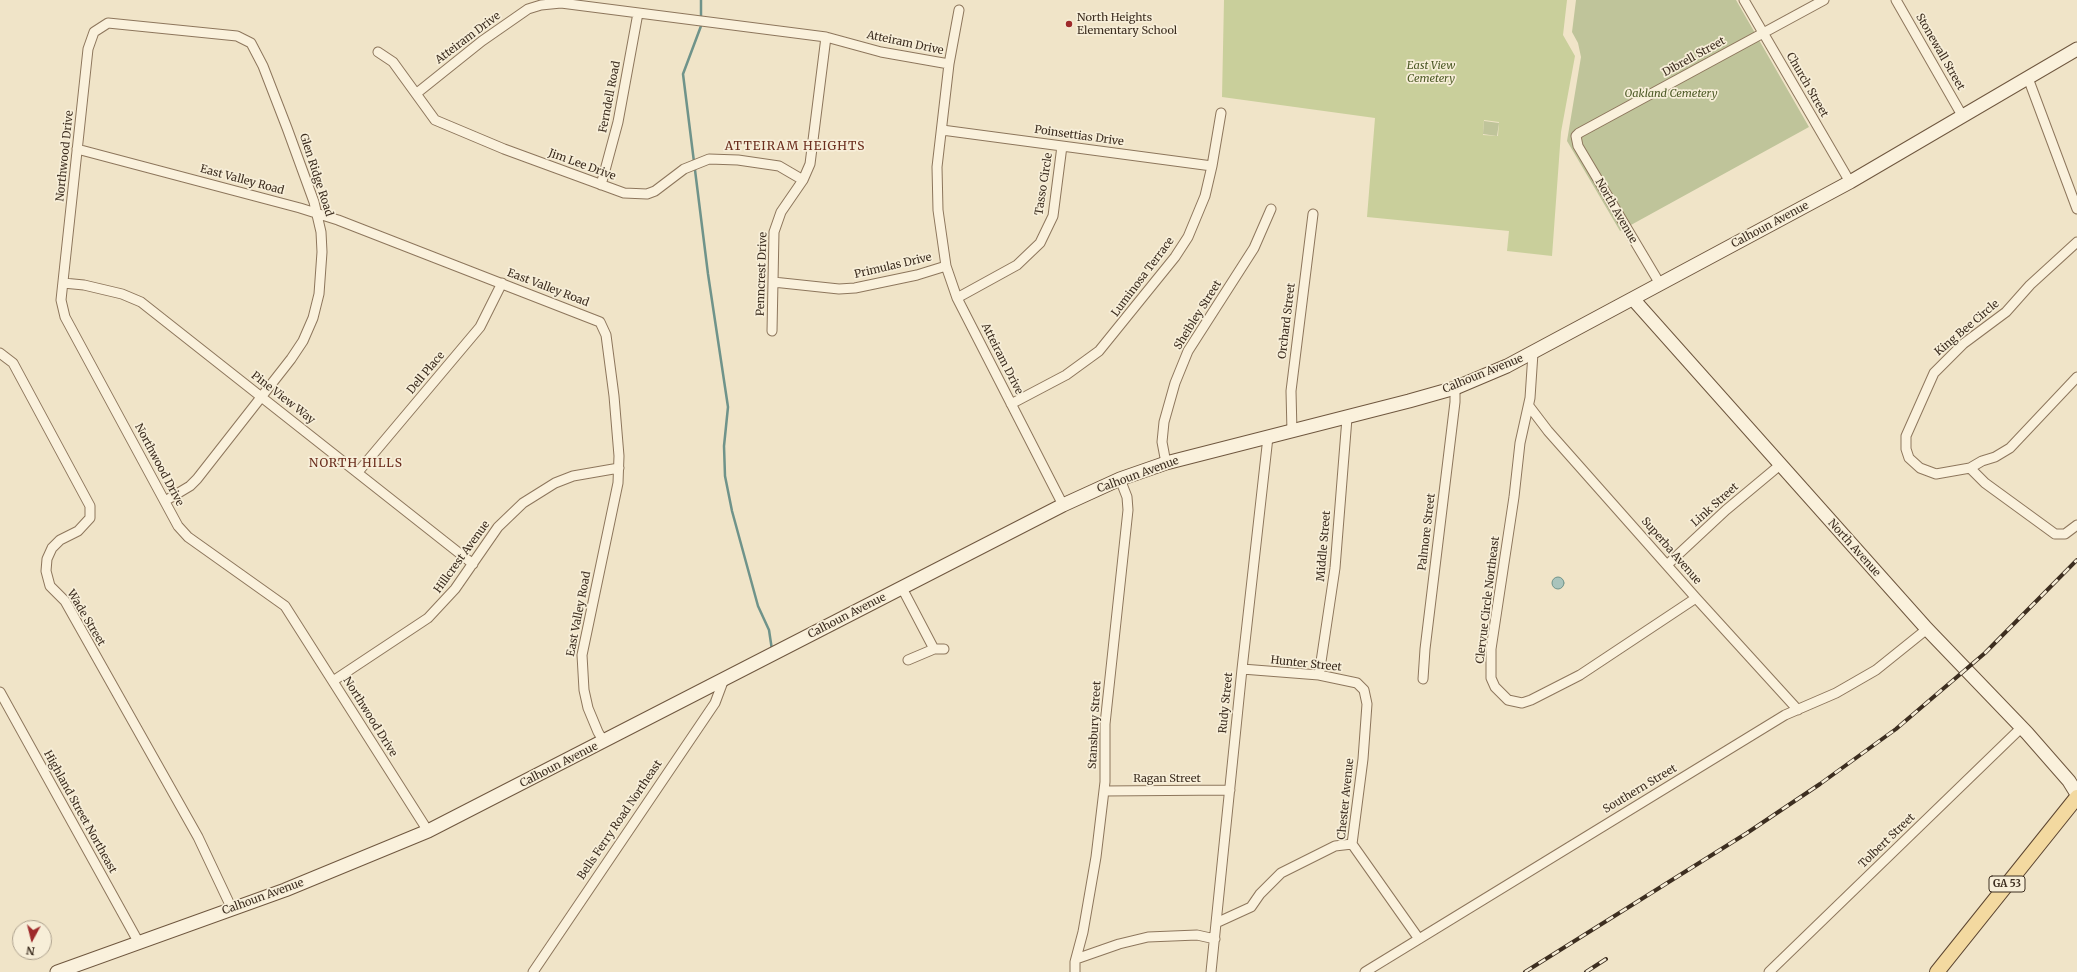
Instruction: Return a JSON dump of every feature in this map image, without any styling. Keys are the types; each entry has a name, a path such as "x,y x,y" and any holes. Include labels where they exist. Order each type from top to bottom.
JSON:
{"main road":[{"name":"GA 53","path":"1941,971 2077,796"}],"street":[{"name":"Church Street","path":"1744,0 1850,182"},
{"name":"Dibrell Street","path":"1576,136 1824,0"},
{"name":"Stonewall Street","path":"1896,0 1963,117"},
{"name":"Atteiram Drive","path":"417,93 482,41 528,9 541,5 561,3 826,37 881,52 949,64 937,167 937,187 946,266 957,298 1062,506"},
{"path":"949,64 959,10"},
{"name":"Ferndell Road","path":"601,185 618,122 638,13"},
{"name":"Glen Ridge Road","path":"94,32 105,25 116,23 237,36 247,40 256,49 287,128 317,213 321,232 322,252 319,294 313,318 303,341 197,479 190,486 165,501"},
{"name":"Northwood Drive","path":"94,32 88,49 61,300 65,317 182,532 285,606 428,831"},
{"name":"Penncrest Drive","path":"772,331 774,232 781,212 804,180 812,153 826,37"},
{"name":"Calhoun Avenue","path":"57,972 293,887 428,831 1062,506 1120,479 1166,463 1347,418 1454,388 1533,353 1850,182 2077,49"},
{"name":"Jim Lee Drive","path":"378,52 393,62 417,93 431,116 446,125 504,149 624,193 647,194 655,191 684,169 709,159 738,160 778,166 804,180"},
{"path":"2028,78 2077,208"},
{"name":"Luminosa Terrace","path":"1011,404 1075,369 1099,351 1175,257 1188,236 1205,196 1221,113"},
{"name":"Poinsettias Drive","path":"942,130 1212,166"},
{"name":"North Avenue","path":"1576,136 1578,146 1660,284"},
{"name":"Tasso Circle","path":"957,298 1017,265 1040,243 1053,216 1062,146"},
{"name":"East Valley Road","path":"77,149 317,213 595,318 603,326 614,396 619,468 614,504 582,656 584,690 588,708 604,742"},
{"name":"Sheibley Street","path":"1166,463 1162,442 1164,422 1175,383 1188,351 1254,248 1271,209"},
{"name":"Orchard Street","path":"1292,432 1292,376 1313,214"},
{"name":"King Bee Circle","path":"2077,242 2030,285 2006,312 1964,344 1940,366 1926,388 1906,436 1906,449 1909,458 1920,468 1936,474 1970,468 2010,448 2077,377"},
{"name":"Primulas Drive","path":"773,282 839,289 855,288 917,275 946,266"},
{"name":"Pine View Way","path":"63,283 99,289 141,302 473,564"},
{"name":"Dell Place","path":"358,472 480,327 502,283"},
{"name":"North Avenue","path":"1633,299 1928,629 2069,781 2077,796"},
{"name":"Wade Street","path":"0,353 13,363 90,506 90,518 78,531 60,540 52,548 47,559 46,571 50,586 68,608 198,838 232,909"},
{"name":"Clervue Circle Northeast","path":"1533,353 1529,406 1520,443 1514,497 1491,649 1491,678 1502,696 1508,700 1522,703 1546,693 1580,675 1696,598"},
{"name":"Palmore Street","path":"1424,679 1426,641 1455,402 1454,388"},
{"name":"Superba Avenue","path":"1529,406 1548,431 1668,564 1696,598 1798,710"},
{"name":"Middle Street","path":"1319,675 1335,568 1347,418"},
{"name":"Rudy Street","path":"1211,972 1242,669 1268,437"},
{"name":"Link Street","path":"1668,564 1726,510 1780,465"},
{"name":"Hillcrest Avenue","path":"334,681 428,618 443,604 498,527 522,503 540,491 573,476 619,468"},
{"path":"1970,468 1985,483 2055,534 2065,534 2077,525"},
{"name":"Stansbury Street","path":"1075,972 1076,959 1083,932 1096,857 1104,791 1105,724 1128,510 1127,497 1120,479"},
{"path":"902,588 934,649"},
{"name":"Southern Street","path":"1365,972 1785,715 1847,687 1876,670 1928,629"},
{"path":"908,660 934,649 944,649"},
{"name":"Hunter Street","path":"1242,669 1319,675 1357,683 1364,690"},
{"name":"Bells Ferry Road Northeast","path":"533,972 590,885 715,703 724,680"},
{"name":"Chester Avenue","path":"1364,690 1367,704 1363,759 1352,844 1419,939"},
{"name":"Highland Street Northeast","path":"0,692 139,943"},
{"name":"Tolbert Street","path":"1769,972 2021,728"},
{"name":"Ragan Street","path":"1104,791 1230,790"},
{"path":"1216,924 1251,907 1260,894 1281,873 1335,846 1352,844"},
{"path":"1076,959 1089,953 1142,938 1197,936 1214,939"}],"green space":[{"name":"East View Cemetery","path":"1224,0 1567,0 1563,35 1575,56 1561,132 1552,256 1507,251 1509,231 1367,217 1375,118 1222,97","holes":["1484,120 1499,122 1498,136 1483,135"]},
{"name":"Oakland Cemetery","path":"1576,0 1736,0 1809,127 1620,231 1567,141 1581,57 1578,43 1572,32"},
{"path":"1484,121 1499,123 1497,136 1483,134"}],"water":[{"path":"1556,577 1560,577 1564,583 1560,589 1556,589 1552,585 1552,581"}],"waterway":[{"path":"701,0 701,26 683,74 708,274 728,407 724,446 725,476 732,511 758,606 769,630 772,650"}],"railway":[{"path":"1525,972 1747,833 1820,784 1896,729 1985,653 2077,560"},
{"path":"1586,972 1606,959"}],"place":[{"name":"North Heights Elementary School","path":"1069,24"}],"district":[{"name":"ATTEIRAM HEIGHTS","path":"795,147"},
{"name":"NORTH HILLS","path":"356,464"}]}
